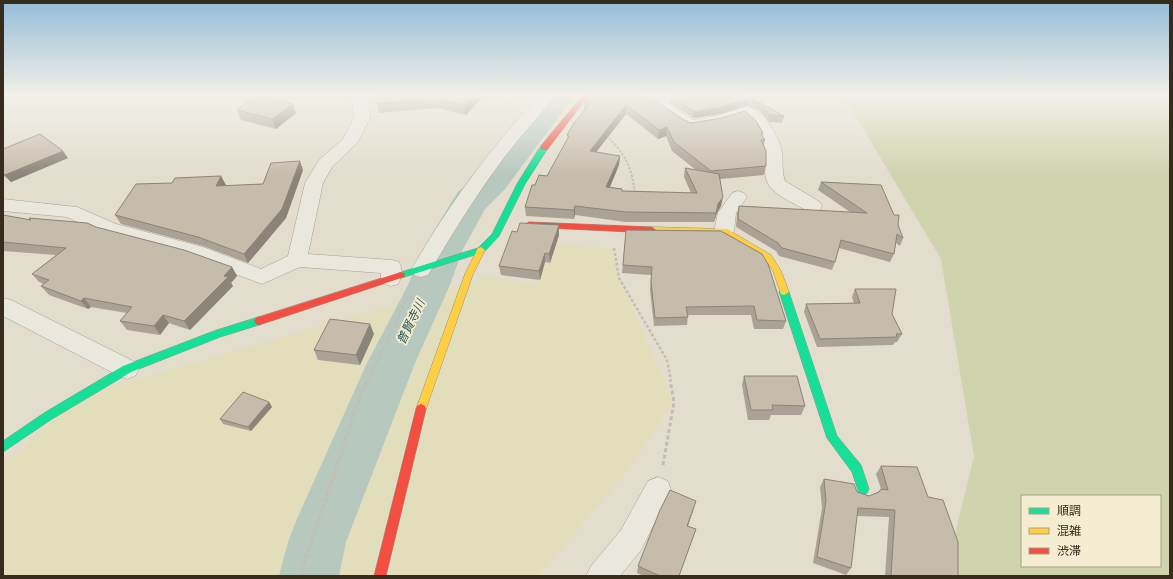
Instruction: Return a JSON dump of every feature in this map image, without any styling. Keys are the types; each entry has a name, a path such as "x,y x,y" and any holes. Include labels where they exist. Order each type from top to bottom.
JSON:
{"street":[{"path":"297,260 314,183 325,164 350,142 360,122"},
{"path":"425,268 438,238 513,133 523,122"},
{"path":"380,576 423,400 469,274 481,250 510,224 521,184 547,144 564,122"},
{"path":"686,122 690,125 708,122"},
{"path":"759,122 769,136 774,153 773,172 778,185 812,206"},
{"path":"724,231 727,213 738,197"},
{"path":"3,205 70,211 110,229 196,252 262,277 297,260 392,267 391,279"},
{"path":"510,224 620,230 724,231 768,257 777,271 832,438 857,470 863,489"},
{"path":"3,447 48,416 127,369 217,334 481,250"},
{"path":"3,306 127,369"},
{"path":"601,576 631,540 658,490"}],"path":[{"path":"605,134 623,151 632,171 637,218 620,230 613,249 619,278 667,360 674,402 658,490"},
{"path":"300,576 359,399 425,268"}],"shaded area":[{"path":"547,244 613,249 619,278 674,402 633,464 538,576 3,576 3,464 83,395 493,276 535,286"}],"green space":[{"path":"859,122 1170,122 1170,576 945,576 974,456 941,259"}],"building":[{"path":"613,122 590,151 620,156 606,187 622,189 622,191 697,193 685,168 719,174 723,197 718,204 716,213 626,212 575,206 574,210 525,207 532,185 535,185 539,175 547,176 569,136 567,135 574,123"},
{"path":"648,122 757,122 765,140 761,140 766,151 766,166 711,171 674,142 667,127 659,130"},
{"path":"40,134 63,151 5,175 3,173 3,149"},
{"path":"300,161 282,209 244,254 198,237 115,215 136,184 172,183 175,178 221,176 216,186 263,184 271,163"},
{"path":"821,182 881,185 894,215 899,215 898,225 903,238 897,234 894,254 841,240 835,262 782,248 778,243 738,219 739,206 867,213"},
{"path":"3,215 31,220 29,218 87,223 96,227 184,250 232,267 224,276 228,277 184,321 163,315 154,326 120,321 132,307 84,298 81,301 41,286 49,280 32,274 66,248 3,242"},
{"path":"520,223 559,225 549,254 545,253 539,271 499,266 512,231 517,232"},
{"path":"626,230 721,231 762,254 768,264 786,321 757,320 754,306 686,307 688,317 655,318 651,282 652,267 623,265"},
{"path":"855,289 896,289 892,314 902,334 896,334 897,337 820,339 806,304 860,303"},
{"path":"330,319 370,324 356,355 314,350"},
{"path":"744,376 797,376 805,406 772,405 773,410 751,410"},
{"path":"243,392 269,402 248,427 220,419"},
{"path":"881,466 917,467 928,497 943,500 958,542 958,576 891,576 895,510 858,508 851,568 817,557 826,501 824,479 854,484 857,492 869,496 879,492 881,489 888,490"},
{"path":"670,490 696,501 687,526 696,529 679,576 660,576 638,566 660,510"}],"waterway":[{"name":"普賢寺川","path":"309,576 317,542 391,363 429,285 442,251 470,202 492,181 537,122"}],"traffic: fast":[{"path":"401,275 481,250 495,236 521,184 544,148"},
{"path":"784,292 832,438 857,469 863,489"},
{"path":"3,447 48,416 127,369 217,334 259,321"}],"traffic: slow":[{"path":"652,230 724,231 768,257 777,271 784,292"},
{"path":"421,409 469,274 481,250"}],"traffic: jam":[{"path":"544,148 565,122"},
{"path":"529,225 652,230"},
{"path":"259,321 401,275"},
{"path":"380,576 421,409"}]}
